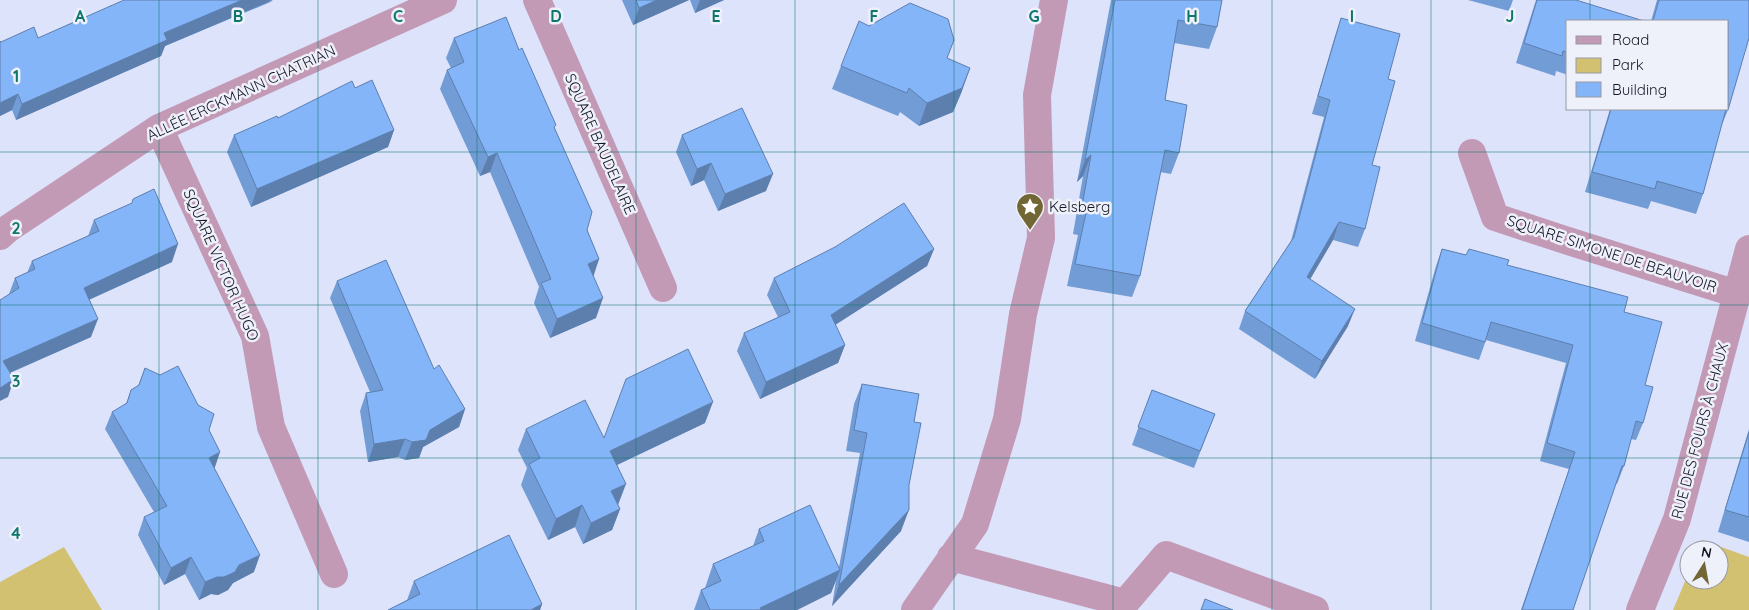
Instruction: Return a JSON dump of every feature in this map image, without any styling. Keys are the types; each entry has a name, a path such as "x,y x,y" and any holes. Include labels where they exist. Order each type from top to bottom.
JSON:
{"street":[{"name":"ALLÉE ERCKMANN CHATRIAN","path":"0,236 9,228 159,128 443,0"},
{"name":"SQUARE BAUDELAIRE","path":"537,0 663,288"},
{"path":"915,610 975,524 1007,419 1023,314 1041,238 1037,95 1054,0"},
{"name":"SQUARE VICTOR HUGO","path":"159,128 255,336 271,427 334,574"},
{"name":"SQUARE SIMONE DE BEAUVOIR","path":"1472,153 1495,217 1737,294"},
{"name":"RUE DES FOURS À CHAUX","path":"1640,610 1677,519 1749,249"},
{"path":"951,558 1125,603 1166,554 1315,610"}],"green space":[{"path":"64,547 102,610 0,610 0,582"},
{"path":"1729,550 1749,557 1749,610 1673,610 1681,590 1729,590"}],"building":[{"path":"124,0 242,0 164,33 167,40 22,104 18,94 0,103 0,41 34,27 38,38"},
{"path":"636,0 657,0 639,8"},
{"path":"1115,0 1222,0 1217,27 1178,20 1165,100 1187,105 1179,153 1165,150 1140,276 1075,264 1086,213 1081,212 1091,155 1085,160"},
{"path":"1537,0 1576,0 1641,20 1566,20 1566,52 1563,51 1562,56 1524,43"},
{"path":"1659,0 1749,0 1749,38 1729,107 1729,20 1653,20"},
{"path":"910,3 948,19 954,40 947,58 970,68 962,88 927,103 909,88 907,93 841,66 859,21 869,26"},
{"path":"506,17 519,50 522,48 556,125 554,127 592,212 587,230 599,259 588,264 603,298 557,319 541,283 551,279 497,153 488,157 447,70 464,62 454,38"},
{"path":"1341,18 1400,34 1388,79 1395,81 1372,165 1380,167 1365,229 1339,222 1307,277 1355,309 1322,361 1245,311 1294,237 1330,100 1318,96"},
{"path":"372,80 394,130 257,189 234,135 277,116 278,118 352,81 355,88"},
{"path":"742,108 773,174 725,194 711,163 697,169 682,135"},
{"path":"1611,110 1726,110 1703,194 1657,181 1655,189 1592,172"},
{"path":"154,189 178,244 84,288 98,319 3,361 14,379 0,388 0,300 19,288 15,278 35,269 32,261 99,231 94,220 132,203 133,199"},
{"path":"904,203 934,249 831,315 845,345 766,382 744,333 790,312 774,278 835,247"},
{"path":"1442,249 1466,255 1469,249 1509,260 1507,265 1628,297 1624,312 1662,322 1645,385 1653,387 1643,423 1636,421 1624,466 1622,466 1573,610 1522,610 1575,452 1547,443 1573,345 1491,322 1485,342 1422,323"},
{"path":"386,260 434,369 439,365 465,409 430,430 426,440 412,442 405,439 374,444 366,393 383,390 337,281"},
{"path":"688,349 713,402 610,451 626,484 611,491 620,509 591,523 582,505 556,519 529,464 540,458 526,429 585,400 604,438 626,379"},
{"path":"178,366 198,405 214,414 209,430 220,452 209,458 260,555 239,565 235,572 205,582 191,557 171,568 144,517 167,506 112,412 127,403 131,390 139,385 145,368 160,375"},
{"path":"862,384 919,394 914,422 921,423 909,485 909,510 839,585 867,433 854,430"},
{"path":"1152,390 1215,414 1200,451 1138,427"},
{"path":"1749,432 1749,517 1725,510"},
{"path":"810,505 840,570 760,608 761,610 710,610 701,590 721,581 713,564 764,541 759,529"},
{"path":"509,535 542,604 531,610 388,610 420,594 414,581"},
{"path":"1205,599 1233,610 1201,610"}],"place":[{"name":"Kelsberg","path":"1030,231"}]}
